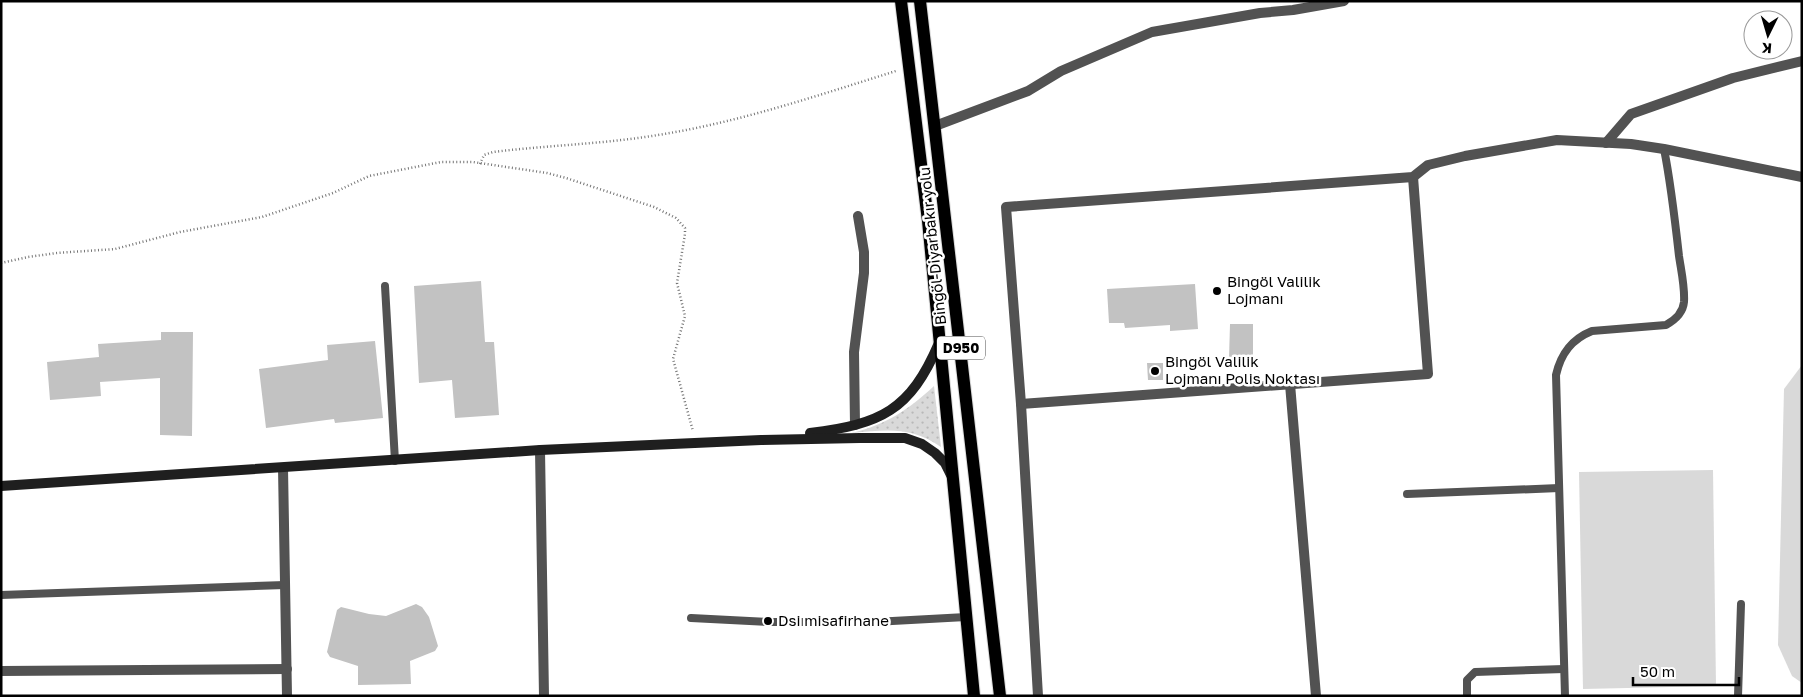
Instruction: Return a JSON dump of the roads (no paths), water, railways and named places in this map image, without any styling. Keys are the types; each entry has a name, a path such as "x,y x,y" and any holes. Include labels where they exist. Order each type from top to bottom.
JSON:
{"main road":[{"name":"Bingöl-Diyarbakır yolu","path":"901,1 928,221 974,696"},
{"name":"Bingöl-Diyarbakır yolu","path":"920,1 1000,696"}],"street":[{"path":"935,126 1028,91 1061,71 1152,32 1227,18 1344,1"},
{"path":"1606,143 1631,114 1733,78 1802,61"},
{"path":"1038,696 1021,404 1006,207 1413,177 1428,165 1465,156 1557,140 1631,144 1802,177"},
{"path":"1021,404 1428,374 1413,177"},
{"path":"855,425 854,352 864,273 864,252 858,216"},
{"path":"761,440 837,430 881,416 898,406 921,381 939,343"},
{"path":"1290,384 1316,696"},
{"path":"1,486 540,450 696,442 904,438 922,444 936,452 952,476"},
{"path":"540,450 544,696"},
{"path":"284,468 287,696"},
{"path":"1,671 287,668"}],"lane":[{"path":"1565,696 1556,375 1561,358 1577,338 1592,331 1666,325 1678,316 1682,309 1684,302 1682,276 1664,149"},
{"path":"385,286 395,461"},
{"path":"1407,494 1559,488"},
{"path":"1,595 285,586"},
{"path":"1738,696 1740,604"},
{"path":"691,618 770,622 874,622 966,617"},
{"path":"1468,696 1467,680 1474,672 1564,669"}],"place":[{"name":"Bingöl Valilik Lojmanı","path":"1217,291"},
{"name":"Bingöl Valilik Lojmanı Polis Noktası","path":"1155,371"},
{"name":"Dsi misafirhane","path":"768,621"}]}
